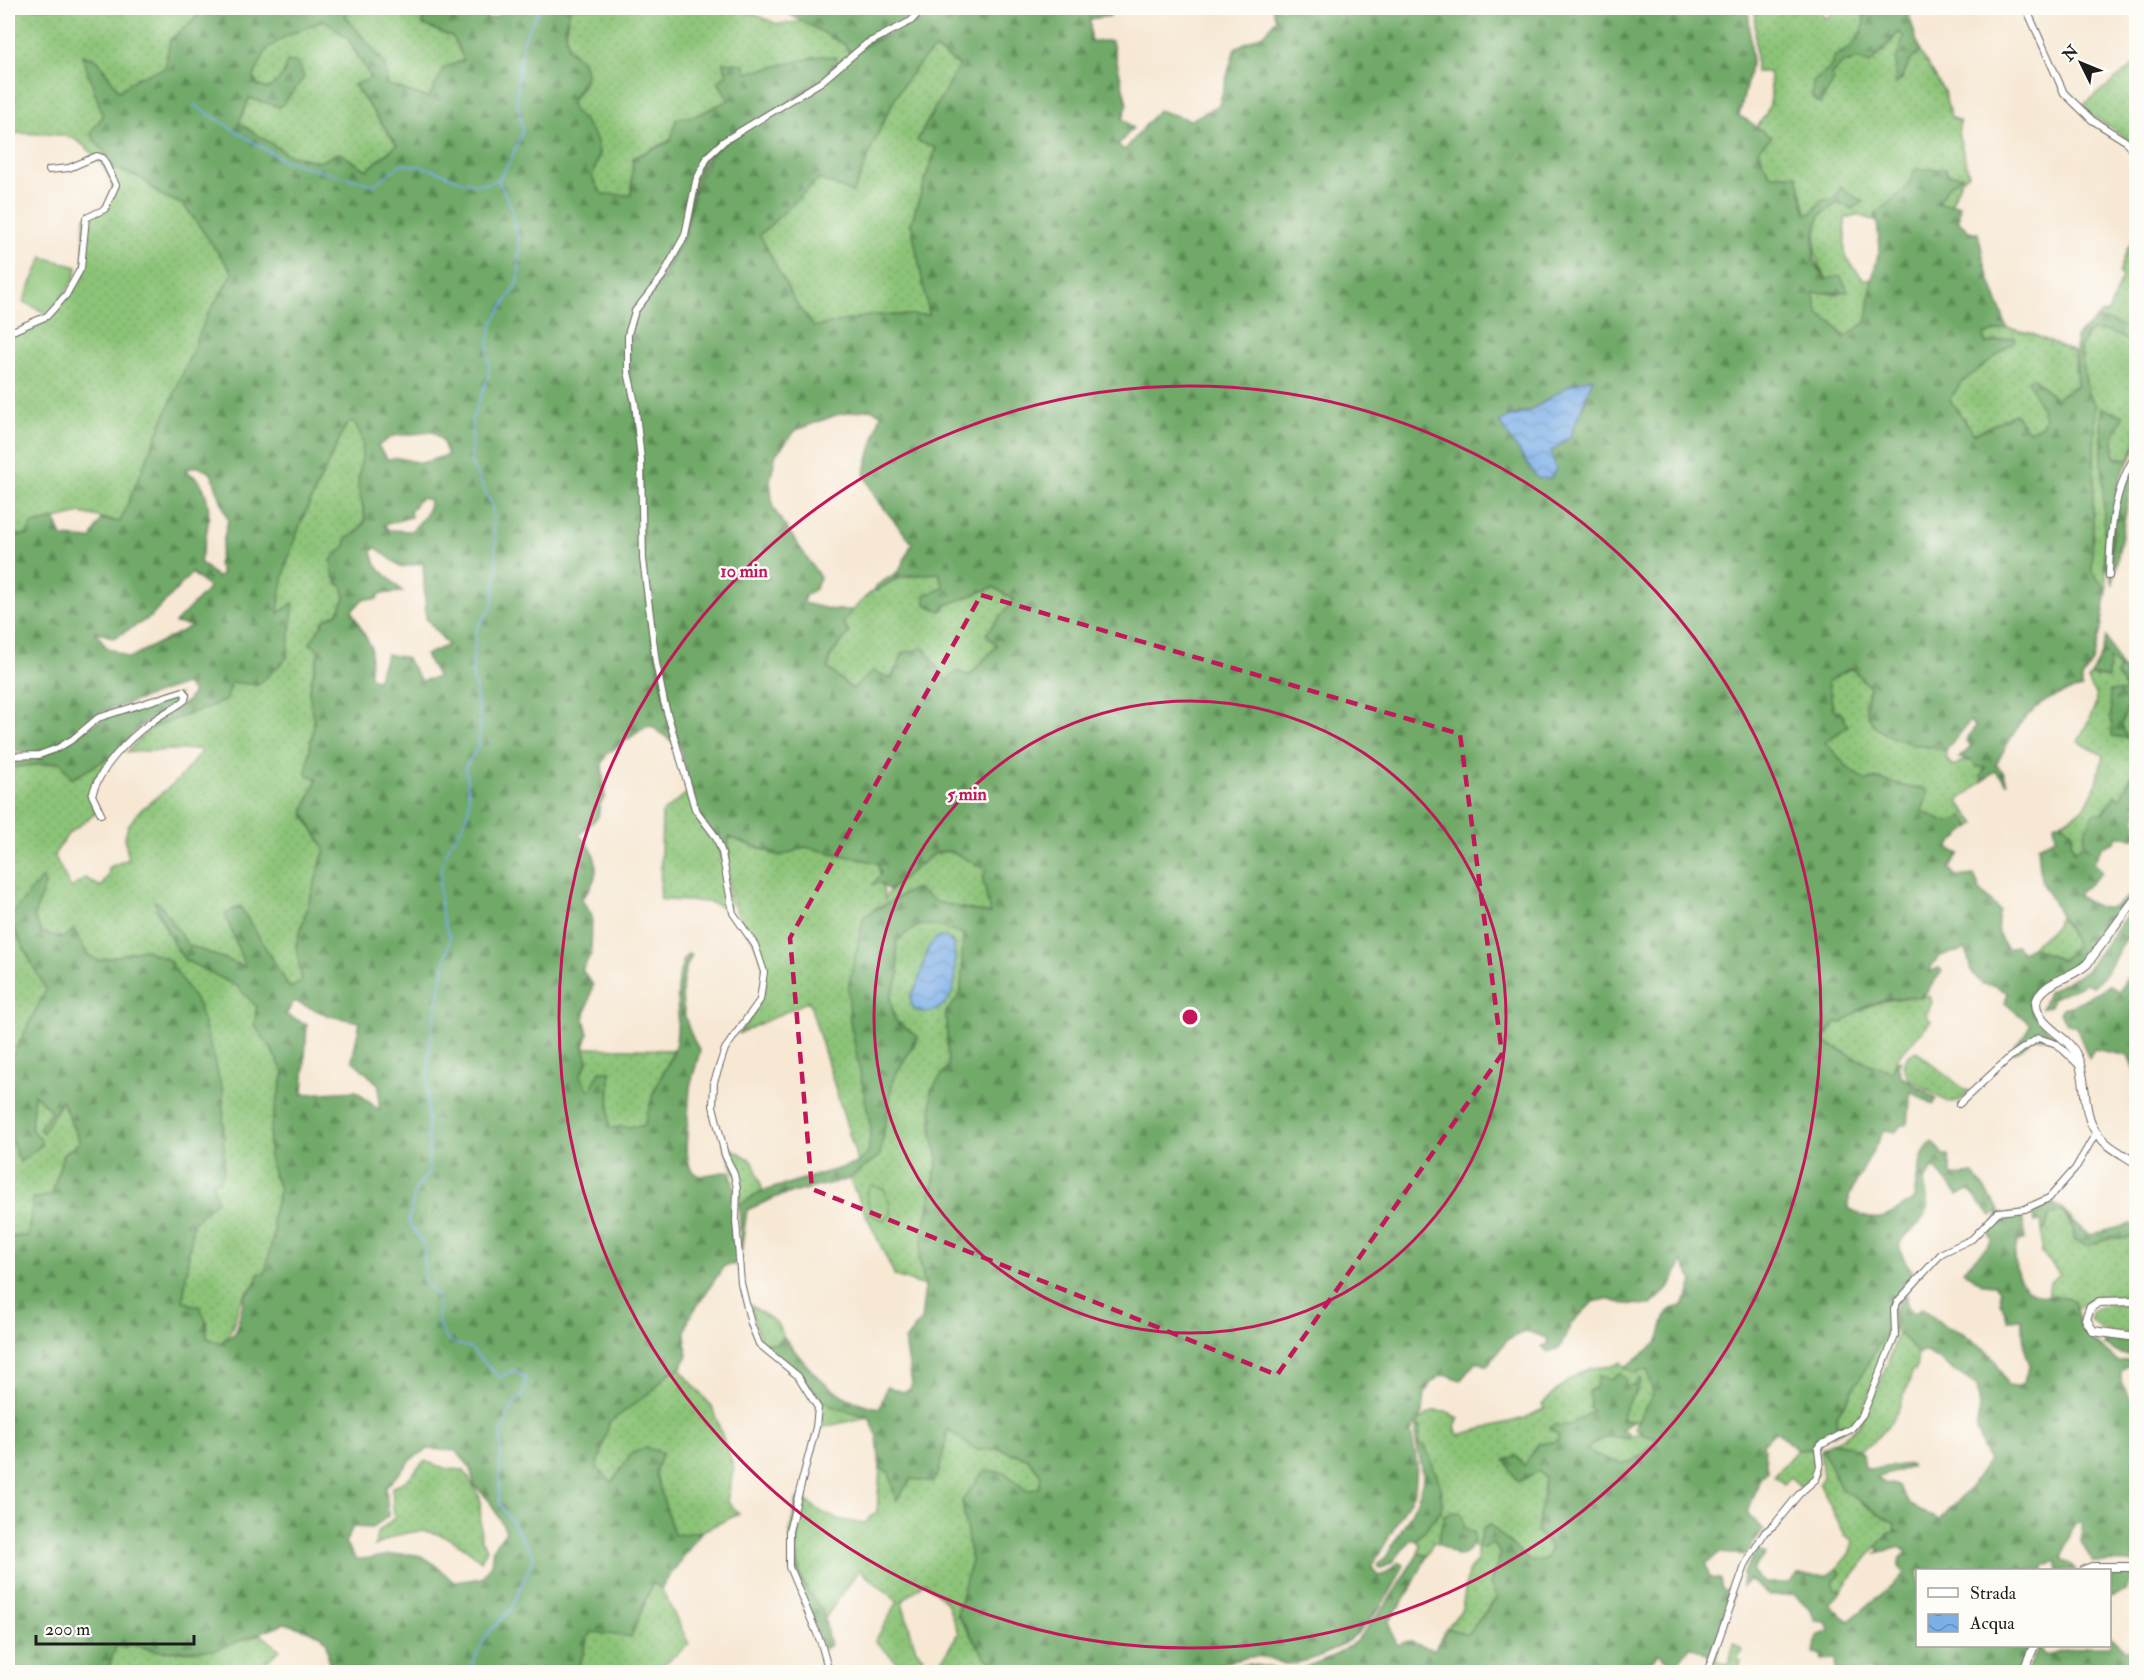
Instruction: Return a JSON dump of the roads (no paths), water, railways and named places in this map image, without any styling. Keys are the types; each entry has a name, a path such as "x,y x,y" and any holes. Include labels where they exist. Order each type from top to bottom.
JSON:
{"main road":[{"path":"2136,898 2087,964 2079,972 2046,988 2039,994 2036,1002 2039,1016 2071,1045 2081,1068 2090,1122 2096,1133 2136,1163"},
{"path":"2136,1301 2099,1302 2090,1308 2086,1320 2093,1331 2136,1338"},
{"path":"2088,1569 2136,1567"},
{"path":"2023,1672 2034,1647"}],"street":[{"path":"829,1672 821,1643 789,1567 789,1530 816,1427 818,1408 798,1376 759,1344 750,1324 741,1283 736,1221 737,1188 734,1174 724,1155 712,1106 714,1082 721,1058 732,1038 753,1013 760,1000 764,972 755,945 733,913 722,853 716,837 695,808 662,692 643,559 641,460 635,403 628,372 628,334 635,311 662,277 685,235 696,181 708,156 724,141 821,81 866,44 911,21 923,8"},
{"path":"2026,8 2064,93 2092,120 2127,142 2136,159"},
{"path":"8,333 47,316 66,295 81,268 86,218 105,209 117,185 103,158 98,156 69,168 49,170"},
{"path":"2109,576 2110,542 2118,495 2124,474 2136,455"},
{"path":"8,756 39,755 74,739 98,718 183,692 186,695 185,700 139,732 96,782 92,795 101,814"},
{"path":"1959,1104 2010,1057 2038,1038 2057,1044 2081,1068"},
{"path":"1707,1672 1741,1572 1762,1536 1774,1525 1800,1492 1816,1479 1820,1467 1818,1449 1821,1445 1851,1429 1863,1414 1895,1336 1894,1309 1898,1301 1942,1253 1972,1239 1998,1212 2025,1209 2049,1198 2075,1169 2096,1133"}],"water":[{"path":"1593,378 1570,437 1551,452 1556,469 1550,479 1537,478 1499,422 1530,411 1568,387"},
{"path":"946,937 954,945 955,982 950,998 936,1010 927,1013 918,1011 913,1008 910,997 918,984 928,948 936,938"}],"waterway":[{"path":"468,1672 488,1633 511,1609 534,1556 499,1503 501,1432 513,1405 523,1395 526,1378 513,1370 501,1377 498,1376 469,1347 454,1344 444,1336 438,1324 438,1296 424,1282 424,1244 408,1222 415,1191 429,1172 427,1090 430,1042 450,937 441,906 441,871 447,851 468,813 469,794 465,768 478,747 480,718 472,669 477,628 492,607 497,567 492,505 471,464 472,419 489,375 488,345 493,322 519,281 519,245 510,204 498,180 511,160 523,130 516,97 523,40 540,8"},
{"path":"194,105 284,161 374,185 401,164 430,169 472,184 498,180"}]}
